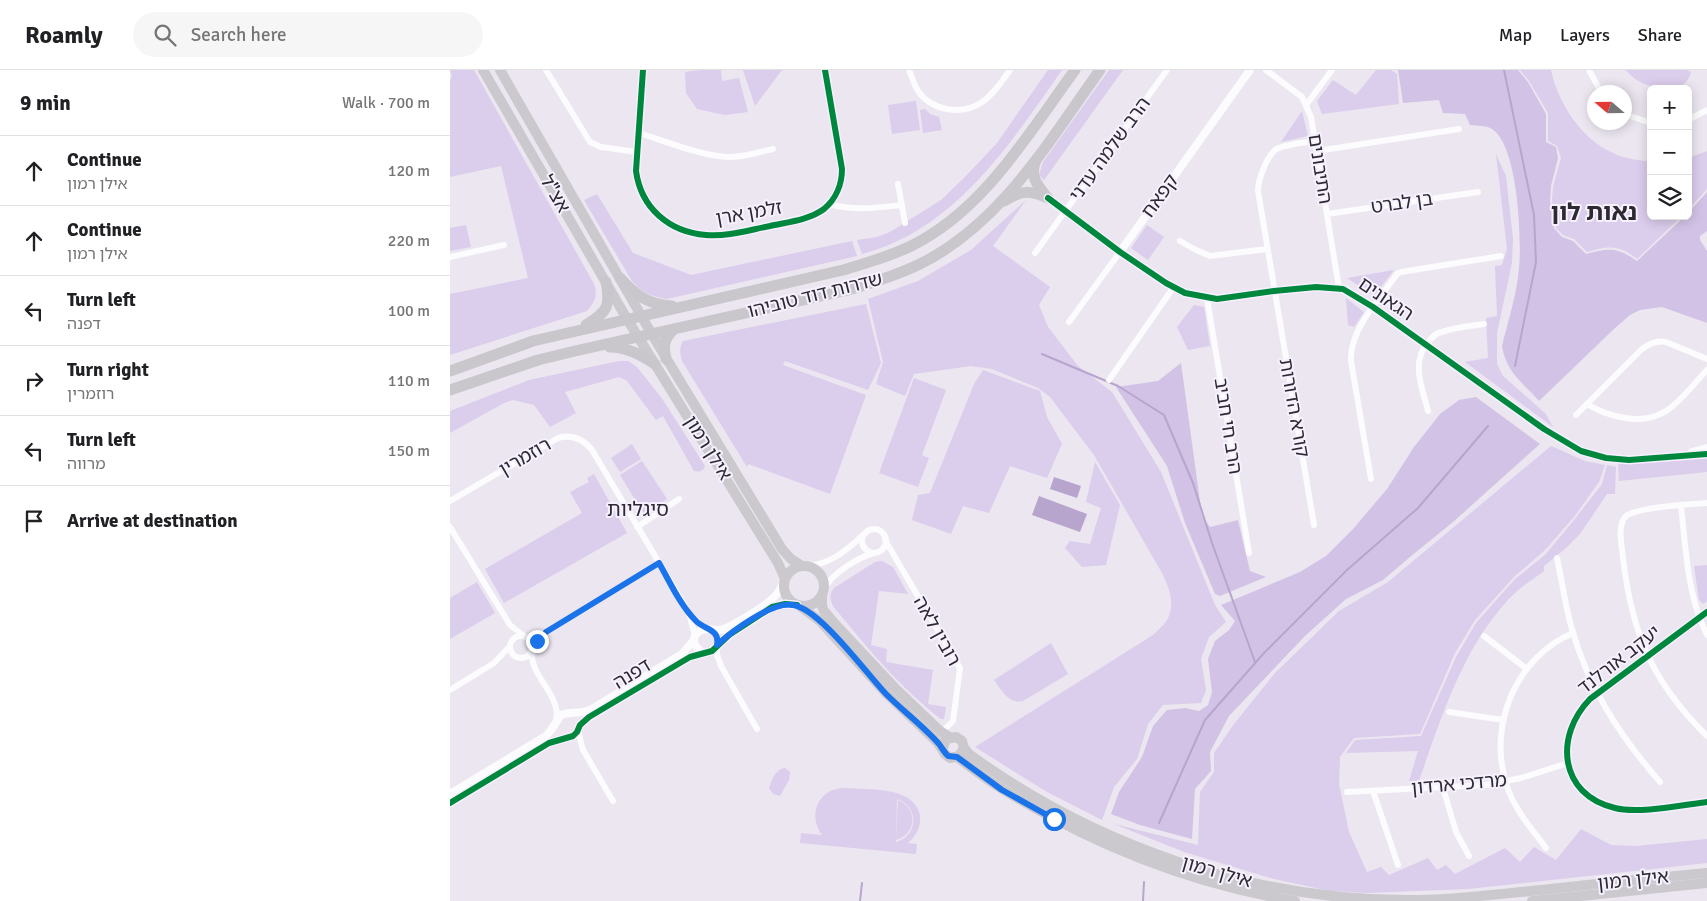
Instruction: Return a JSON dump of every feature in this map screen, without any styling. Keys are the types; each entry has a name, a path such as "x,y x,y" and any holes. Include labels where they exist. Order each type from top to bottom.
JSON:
{"highway":[{"name":"שדרות דוד טוביהו","path":"450,371 533,341 843,270 911,246 954,219 972,202 998,174 1075,70"},
{"name":"שדרות דוד טוביהו","path":"450,390 538,360 848,290 897,274 920,264 966,234 998,205 1038,156 1100,70"},
{"path":"1038,156 1034,166 1034,178 1036,184 1048,198"},
{"path":"998,205 1026,192 1033,192 1048,198"},
{"path":"620,278 640,298 663,306 682,307"},
{"path":"581,329 604,312 609,297 606,282"},
{"path":"666,359 665,341 673,330"},
{"path":"595,347 622,348 636,352 655,364"}],"main road":[{"name":"אצ\"ל","path":"483,70 628,319"},
{"name":"אצ\"ל","path":"500,70 642,316"},
{"name":"אילן רמון","path":"642,316 666,359 782,549 791,559 804,566"},
{"name":"אילן רמון","path":"628,319 773,554 785,581"},
{"path":"804,566 815,569 822,575 824,581 822,606 824,611 894,687 946,735 960,738 964,748 962,754 957,757 948,756 943,748 887,694 820,621 792,602 786,595 785,581 790,571 804,566"},
{"path":"799,606 813,605 823,593"},
{"path":"943,748 946,735"},
{"name":"אילן רמון","path":"964,748 969,754 1008,781 1059,810 1117,838 1200,868 1277,888 1356,898 1418,900 1707,873"},
{"name":"אילן רמון","path":"957,757 1002,790 1084,835 1146,861 1197,878 1232,888 1295,901"},
{"name":"אילן רמון","path":"1532,901 1707,883"}],"street":[{"path":"546,70 590,142 601,146 637,152"},
{"name":"זלמן ארן","path":"644,70 637,152 636,171 638,183 649,206 656,215 667,223 694,233 706,235 733,234 798,220 816,214 829,204 842,182 842,169 825,70"},
{"path":"909,70 919,92 927,101 944,108 965,110 982,102 998,86 1010,70"},
{"name":"הרב שלמה עדני","path":"1035,253 1167,70"},
{"name":"קפאח","path":"1069,322 1250,70"},
{"name":"התיבונים","path":"1266,70 1302,97 1311,117 1339,288"},
{"path":"1306,105 1332,70"},
{"path":"1588,70 1597,85"},
{"path":"1692,118 1707,110"},
{"path":"1632,117 1647,122"},
{"path":"1317,150 1459,129"},
{"path":"639,133 706,154 729,158 772,149"},
{"name":"קורא הדורות","path":"1314,524 1258,199 1258,182 1275,150 1315,141"},
{"path":"898,184 905,223"},
{"name":"בן לברט","path":"1327,214 1478,192"},
{"name":"הגאונים","path":"1048,198 1120,252 1173,288 1185,293 1207,298 1227,299 1274,291 1316,287 1339,288 1352,294 1544,429 1581,451 1617,460 1707,454"},
{"path":"829,204 859,210 902,205"},
{"path":"1180,241 1210,256 1267,249"},
{"path":"450,257 504,245"},
{"path":"1370,480 1351,353 1355,337 1373,307 1397,274 1501,256"},
{"path":"1109,380 1173,288"},
{"name":"הרב חי חביב","path":"1207,298 1249,553"},
{"path":"1428,411 1418,370 1419,357 1425,345 1434,336 1443,331 1484,324"},
{"path":"1576,415 1642,349 1653,342 1670,343 1707,359"},
{"path":"1587,404 1609,415 1639,420 1653,418 1670,409 1707,370"},
{"name":"רוזמרין","path":"450,501 554,440 570,436 582,440 589,446 689,613 699,624 708,629"},
{"name":"הגאונים","path":"1671,457 1707,448"},
{"path":"638,527 679,499"},
{"path":"1707,503 1645,509 1631,513 1626,517 1621,526 1624,565 1632,608 1636,626 1647,656 1665,687 1707,736"},
{"path":"1681,506 1690,584 1698,618 1707,636"},
{"path":"450,527 510,625 532,642 532,657 535,668 554,702 557,713 558,733 574,740 583,750 613,801"},
{"path":"804,566 820,564 831,560 869,530 876,530 882,533 885,540 884,547 876,553 860,559 836,575 828,582 823,593"},
{"path":"863,535 862,543 864,548 870,552 887,553 896,560"},
{"name":"רובין לאה","path":"885,540 960,668 955,714 946,735"},
{"path":"1557,558 1573,633 1596,694 1625,737 1660,782"},
{"path":"450,690 494,663 510,658 528,656 537,641 546,632 659,563"},
{"path":"721,666 713,657 697,649 694,638 700,630 726,628 771,600 785,581"},
{"path":"705,653 712,651 729,634 772,608 785,604 799,606"},
{"name":"יעקב אורלנד","path":"1707,612 1596,694 1582,707 1571,726 1566,747 1568,764 1574,779 1586,793 1600,803 1615,808 1633,810 1707,802"},
{"name":"רוזמרין","path":"689,613 694,638"},
{"path":"510,625 513,654 535,668"},
{"path":"708,629 716,635 717,656 721,666 757,729"},
{"path":"494,663 517,636 546,632"},
{"path":"1546,848 1517,808 1505,782 1501,750 1503,720 1510,698 1527,669 1545,650 1565,636 1573,633"},
{"path":"1484,636 1527,669"},
{"name":"דפנה","path":"571,713 582,713 595,708 682,654 694,638"},
{"name":"דפנה","path":"579,729 589,717 690,657 705,653"},
{"path":"554,702 578,720 583,750"},
{"path":"1449,712 1503,720"},
{"path":"450,794 544,737 561,715 571,713"},
{"path":"450,803 547,744 574,735 579,729"},
{"name":"מרדכי ארדון","path":"1347,792 1486,785 1505,782 1568,764"},
{"path":"1442,788 1456,832 1468,856"},
{"path":"1373,791 1398,865"}],"shaded area":[{"path":"450,70 474,70 594,284 596,295 587,311 450,355 450,294 528,278 501,166 450,177 450,80 452,76"},
{"path":"721,70 722,81 739,78 748,112 725,115 697,109 686,93 685,72"},
{"path":"743,70 782,70 755,106"},
{"path":"1048,70 1062,70 1022,127 977,181 952,205 925,226 895,242 862,254 857,240 877,237 890,232 941,200 965,177 997,143"},
{"path":"1109,70 1123,70 1044,180 1039,175 1043,162"},
{"path":"1376,70 1391,70 1397,74 1399,104 1322,114 1317,101 1333,80 1356,95"},
{"path":"1398,70 1518,70 1528,82 1546,114 1546,142 1556,147 1558,158 1551,186 1550,200 1554,228 1562,237 1573,241 1586,254 1613,250 1624,253 1637,261 1681,220 1692,220 1692,209 1707,192 1707,231 1700,236 1700,240 1707,251 1707,323 1662,307 1640,310 1630,315 1615,328 1539,401 1511,370 1502,346 1516,288 1520,254 1519,215 1513,172 1508,153 1501,138 1492,129 1484,126 1470,125 1465,114 1443,113 1439,100 1403,103"},
{"path":"1520,70 1551,70 1565,107 1591,139 1601,147 1618,155 1647,161 1647,220 1678,220 1637,259 1631,254 1613,248 1601,248 1587,252 1574,239 1563,235 1556,228 1552,200 1553,187 1561,158 1557,146 1548,141 1548,113 1529,81"},
{"path":"1626,70 1687,70 1691,72 1687,81 1682,85 1649,85 1640,82"},
{"path":"916,101 920,130 892,134 888,105"},
{"path":"925,109 930,114 939,117 942,130 923,133 920,110"},
{"path":"1302,111 1308,136 1281,142"},
{"path":"1707,151 1707,189 1692,206 1692,175 1692,157"},
{"path":"1496,154 1506,176 1513,239 1512,263 1497,333 1497,364 1503,376 1546,414 1553,427 1465,362 1488,358 1486,318 1497,316 1495,266 1502,265 1507,249"},
{"path":"597,194 633,253 691,275 852,241 857,256 667,299 661,298 643,291 632,281 584,200"},
{"path":"1026,200 993,246 1050,287 1039,305 1048,327 1078,366 1112,392 1161,472 1215,605 1226,622 1209,637 1201,659 1206,690 1201,703 1163,705 1148,724 1137,759 1114,787 1102,820 1047,792 975,747 1153,635 1166,622 1171,608 1169,590 1162,573 1094,455 1050,397 1038,388 992,369 971,366 914,374 905,396 876,384 883,362 868,299 918,281 971,250"},
{"path":"466,225 471,247 450,251 450,228"},
{"path":"1147,225 1164,237 1148,260 1131,248"},
{"path":"1394,270 1374,296 1347,278"},
{"path":"1346,298 1364,312 1354,327 1348,325"},
{"path":"866,304 881,363 868,390 785,361 783,365 866,395 830,494 748,464 747,467 682,361 680,351 683,341"},
{"path":"1194,305 1204,307 1210,346 1188,350 1177,327"},
{"path":"619,361 628,361 637,367 663,400 705,466 702,470 694,471 663,416 656,420 627,381 619,377 565,392 576,413 550,427 534,405 513,400 504,403 450,433 450,411 529,380"},
{"path":"1181,363 1202,516 1210,527 1238,520 1250,571 1266,577 1220,596 1215,594 1185,523 1167,466 1116,387 1158,381"},
{"path":"983,370 1040,391 1047,417 1062,444 1047,478 1010,466 989,513 963,506 951,534 912,520 918,495 930,493 974,384"},
{"path":"914,378 946,390 922,455 929,458 918,487 879,473"},
{"path":"1476,397 1540,444 1453,522 1383,580 1346,599 1305,636 1229,716 1210,752 1211,771 1195,789 1192,839 1140,825 1111,814 1119,792 1142,757 1153,726 1167,710 1185,708 1199,711 1208,705 1212,692 1208,659 1215,641 1229,630 1235,621 1221,605 1300,572 1326,556 1353,529 1387,489 1414,447 1440,414 1459,400"},
{"path":"632,444 641,459 620,472 611,458"},
{"path":"1551,446 1585,461 1605,465 1599,482 1574,517 1545,550 1515,576 1475,620 1455,653 1420,734 1354,738 1340,757 1339,784 1349,832 1367,872 1381,867 1389,875 1428,858 1437,870 1446,865 1455,874 1505,848 1520,862 1534,847 1556,860 1581,829 1611,845 1636,846 1707,839 1707,863 1468,889 1368,893 1330,891 1274,879 1184,852 1114,824 1198,845 1200,792 1214,772 1214,753 1234,724 1275,673 1339,611 1388,582"},
{"path":"1707,454 1707,472 1619,481 1618,463 1621,460"},
{"path":"642,461 667,499 644,514 620,475"},
{"path":"1095,462 1120,505 1106,565 1082,567 1065,548 1070,541 1090,544 1101,508 1086,502"},
{"path":"1607,465 1616,467 1615,494 1607,494 1580,534 1544,566 1544,571 1516,592 1498,611 1483,632 1469,656 1446,705 1419,781 1409,781 1418,751 1346,753 1355,740 1421,736 1456,657 1476,623 1515,579 1545,555 1602,484"},
{"path":"594,474 627,533 504,603 485,569 582,513 570,492 589,482 587,478"},
{"path":"1054,477 1081,486 1077,498 1050,489"},
{"path":"1039,496 1087,514 1080,532 1032,515"},
{"path":"882,561 893,567 908,594 879,591 871,645 887,649 886,662 933,670 928,704 946,707 944,719 941,719 926,707 897,680 833,606 831,594 834,588 875,562"},
{"path":"1707,565 1707,601 1703,604 1699,600 1694,566"},
{"path":"477,582 495,613 450,639 450,598"},
{"path":"1051,643 1068,674 1023,701 1009,698 994,680"},
{"path":"785,768 790,772 789,780 780,796 773,794 769,788 773,778 779,770"},
{"path":"837,789 878,790 900,794 910,799 916,806 920,816 920,824 917,831 908,843 917,844 916,854 800,843 801,833 822,835 816,819 818,803 829,792","holes":["897,799 904,803 912,814 912,828 904,839 896,842"]},
{"path":"898,800 909,809 912,821 908,832 896,840"}],"waterway":[{"path":"1504,70 1534,215 1536,262 1515,366"},
{"path":"1042,354 1118,386 1164,415 1193,483 1212,543 1255,662"},
{"path":"1159,823 1205,720 1264,653 1347,570 1418,508 1488,426"},
{"path":"1143,901 1144,882"},
{"path":"860,901 862,883"}],"cycle path":[{"path":"643,70 636,171 639,184 644,196 659,216 680,229 706,235 738,233 791,222 818,213 832,201 841,180 842,169 825,70"},
{"path":"1048,198 1120,252 1166,283 1185,293 1217,299 1316,287 1343,289 1373,307 1544,429 1581,451 1606,458 1629,460 1707,454"},
{"path":"450,803 549,743 573,736 580,725 589,717 690,657 712,651 729,635 772,607 785,604 797,605"},
{"path":"1707,612 1590,699 1578,714 1567,746 1568,762 1573,778 1582,791 1596,801 1625,810 1707,802"}],"district":[{"name":"נאות לון","path":"1594,212"},
{"name":"סיגליות","path":"638,509"}],"route":[{"path":"537,641 546,632 659,563 689,613 706,629 716,633 717,645 729,634 775,606 788,604 800,606 820,621 887,694 943,748 945,754 950,758 957,757 1002,790 1054,819"}]}
